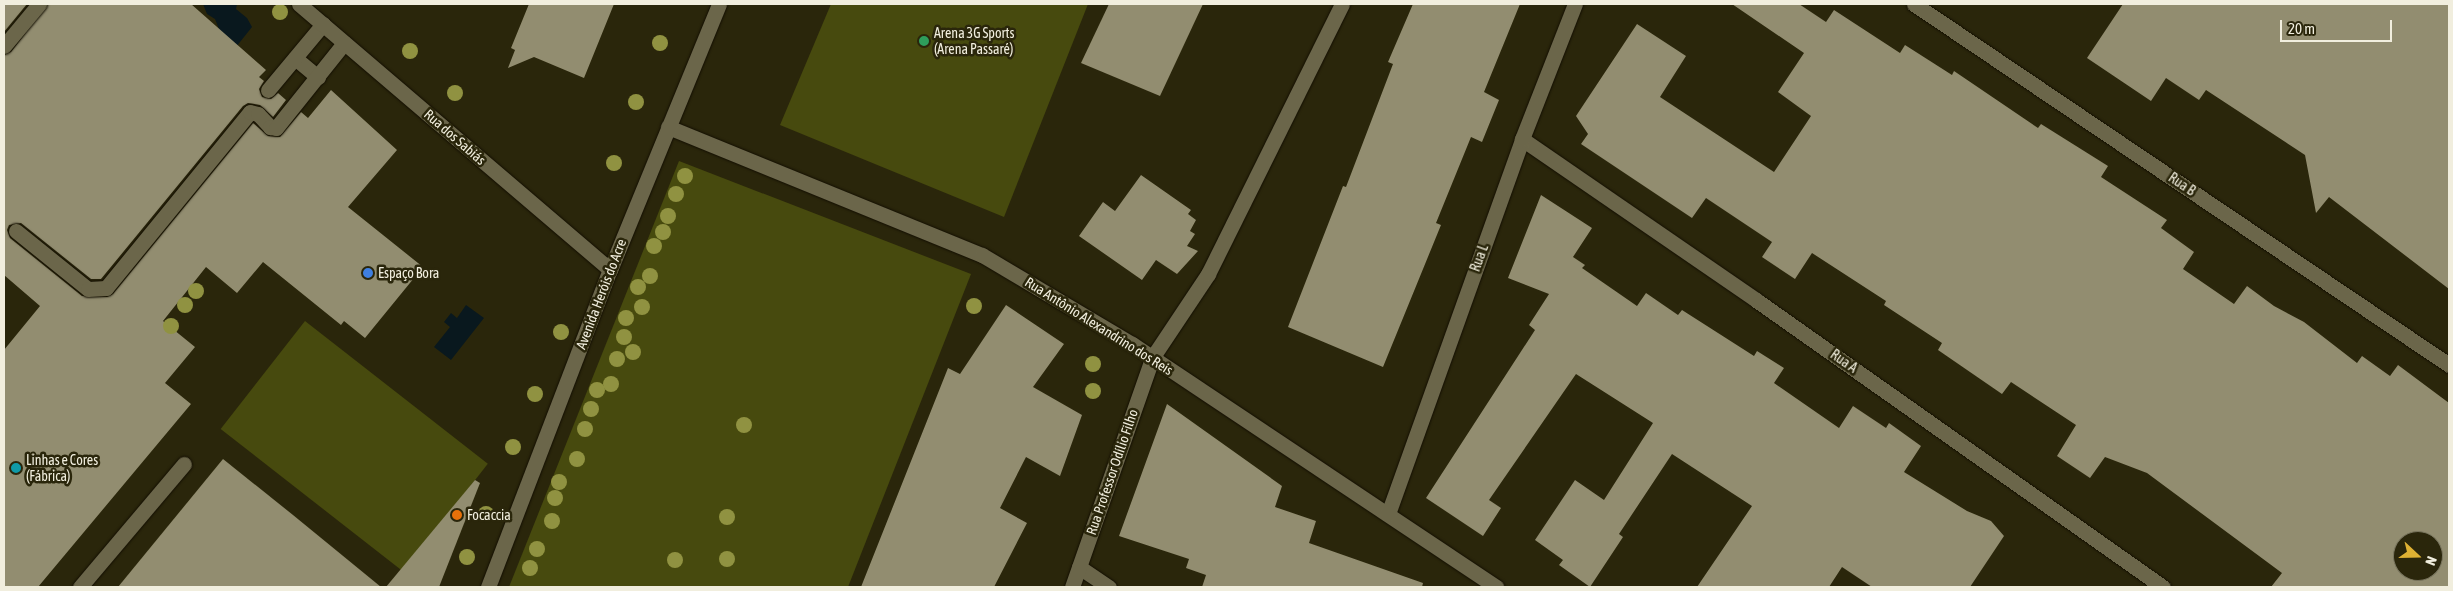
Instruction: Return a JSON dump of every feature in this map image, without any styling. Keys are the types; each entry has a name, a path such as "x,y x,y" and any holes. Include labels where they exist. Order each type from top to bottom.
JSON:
{"street":[{"path":"4,46 39,4"},
{"name":"Rua dos Sabiás","path":"299,4 610,270"},
{"name":"Avenida Heróis do Acre","path":"488,587 610,270 719,4"},
{"name":"Rua Professor Odílio Filho","path":"1072,587 1152,358 1208,274 1342,4"},
{"name":"Rua L","path":"1388,514 1522,139 1575,4"},
{"name":"Rua B","path":"1914,4 2449,365"},
{"path":"268,90 323,24"},
{"path":"16,231 88,289 106,288 250,112 258,114 270,127 276,128 344,43"},
{"path":"295,58 318,77"},
{"name":"Rua Antônio Alexandrino dos Reis","path":"668,127 982,255 1152,358 1496,587"},
{"name":"Rua A","path":"1522,139 1773,311 2163,587"},
{"path":"80,587 184,464"},
{"path":"1079,567 1108,587"}],"shaded area":[{"path":"203,4 237,4 236,9 247,18 252,27 228,57 210,39 219,29 215,19 207,14"},
{"path":"831,4 1088,4 1004,217 780,125"},
{"path":"679,161 971,274 848,587 509,587"},
{"path":"466,305 484,318 451,360 434,347 450,327 444,322 451,313 457,318"},
{"path":"305,321 488,464 403,572 221,429"}],"building":[{"path":"4,4 27,4 4,32"},
{"path":"48,4 191,4 266,70 259,77 264,81 259,89 262,97 271,99 278,93 286,100 273,117 260,105 248,103 243,106 101,279 91,279 21,223 9,225 7,230 10,238 82,296 107,297 113,294 253,123 268,136 280,137 301,112 308,118 331,90 397,150 348,207 423,267 365,338 344,321 341,325 263,262 237,293 206,267 163,321 195,347 165,383 191,404 38,587 4,587 4,350 40,306 4,275 4,55 11,52"},
{"path":"529,4 614,4 584,78 534,57 508,68 515,50 511,48"},
{"path":"1109,4 1203,4 1160,96 1081,63"},
{"path":"1413,4 1520,4 1484,92 1499,100 1482,142 1471,137 1436,223 1441,225 1383,367 1288,327 1343,186 1346,187 1393,64 1388,62"},
{"path":"1732,4 1799,4 1826,22 1834,10 1900,53 1905,45 1952,75 1954,71 2038,128 2041,124 2108,166 2101,177 2167,220 2161,228 2194,252 2183,269 2234,304 2247,286 2274,306 2304,322 2357,363 2362,356 2390,376 2398,365 2449,403 2449,587 2271,587 2282,573 2147,473 2105,457 2090,478 2057,456 2076,425 2011,382 2002,394 1938,350 1942,343 1884,305 1886,301 1812,253 1795,279 1762,257 1772,242 1706,198 1692,218 1581,144 1588,134 1576,116 1637,24 1686,56 1660,97 1774,172 1811,116 1778,92 1804,53"},
{"path":"2123,4 2449,4 2449,289 2329,197 2316,213 2305,155 2206,90 2199,100 2166,78 2151,101 2087,58"},
{"path":"1141,175 1191,210 1188,214 1196,220 1190,231 1195,234 1187,246 1198,251 1177,274 1156,260 1142,280 1079,236 1103,202 1115,211"},
{"path":"1541,195 1592,228 1573,257 1585,265 1582,268 1637,306 1646,293 1678,315 1682,310 1754,356 1757,351 1784,368 1774,383 1839,428 1853,406 1886,428 1889,423 1921,446 1904,472 1967,511 1991,521 2004,536 1970,587 1872,587 1842,567 1829,587 1697,587 1752,506 1672,454 1619,534 1623,537 1590,587 1559,565 1563,560 1535,540 1575,480 1604,500 1653,423 1576,374 1489,500 1501,508 1483,536 1426,498 1535,330 1529,325 1549,294 1508,278"},
{"path":"1006,305 1064,344 1033,387 1082,415 1060,476 1026,457 1000,508 1027,523 994,587 861,587 948,368 960,374"},
{"path":"1167,404 1282,486 1275,507 1316,521 1309,543 1423,583 1422,587 1202,587 1206,575 1186,568 1189,559 1119,536"},
{"path":"223,459 293,515 381,587 118,587"},
{"name":"Focaccia","path":"475,480 480,483 439,587 386,587"}],"place":[{"name":"Arena 3G Sports (Arena Passaré)","path":"924,41"},
{"name":"Espaço Bora","path":"368,273"},
{"name":"Linhas e Cores (Fábrica)","path":"16,468"},
{"name":"Focaccia","path":"457,515"}]}
